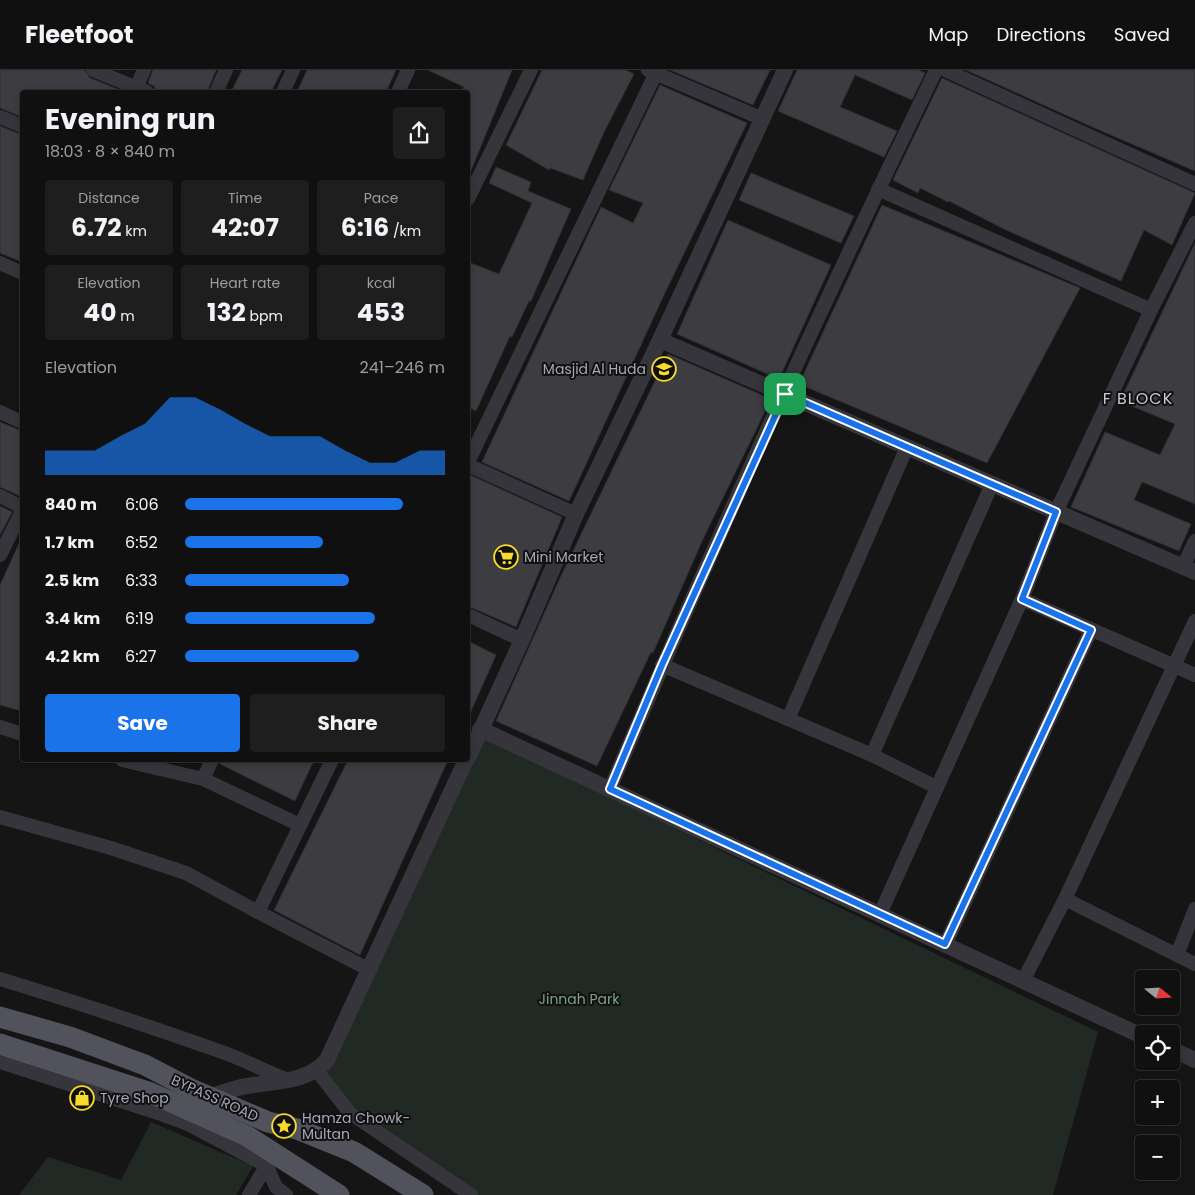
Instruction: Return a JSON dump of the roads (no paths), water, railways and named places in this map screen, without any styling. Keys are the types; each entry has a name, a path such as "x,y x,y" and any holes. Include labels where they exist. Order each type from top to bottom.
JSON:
{"main road":[{"name":"BYPASS ROAD","path":"0,1017 70,1037 144,1065 268,1122 298,1129 354,1152 423,1195"},
{"path":"0,1044 151,1093 247,1136 273,1159 339,1195"},
{"path":"273,1159 298,1129"}],"street":[{"path":"93,70 142,90 144,70"},
{"path":"217,90 226,70"},
{"path":"284,90 293,70"},
{"path":"399,90 408,70"},
{"path":"470,195 531,70"},
{"path":"470,752 522,640 576,514 660,340 785,70"},
{"path":"610,789 662,665 878,189 936,70"},
{"path":"945,70 1195,184"},
{"path":"470,458 652,72 763,119"},
{"path":"0,117 20,125"},
{"path":"878,189 1151,310"},
{"path":"880,914 936,786 1022,599 1056,512 1151,310 1195,223"},
{"path":"0,263 20,272"},
{"path":"660,340 1189,570 1195,540"},
{"path":"0,412 20,421"},
{"path":"788,718 907,447"},
{"path":"470,466 576,514"},
{"path":"872,755 992,484"},
{"path":"0,496 20,506"},
{"path":"0,555 20,515"},
{"path":"1022,599 1195,675"},
{"path":"470,616 522,640"},
{"path":"1023,981 1065,899 1195,622"},
{"path":"945,944 1091,630"},
{"path":"662,665 872,755 936,786"},
{"path":"0,727 20,733"},
{"path":"480,729 1135,1033"},
{"path":"131,762 203,779 300,825"},
{"path":"203,779 211,762"},
{"path":"258,912 331,762"},
{"path":"209,1096 246,1086 290,1080 317,1071 327,1060 466,762"},
{"path":"0,817 111,848 186,873 370,970"},
{"path":"1065,899 1195,964"},
{"path":"1177,955 1195,909"},
{"path":"0,980 119,1016 226,1053 268,1073 290,1080"},
{"path":"1180,1053 1195,1060"},
{"path":"0,1062 155,1112 273,1159"},
{"path":"317,1071 350,1114 471,1195"},
{"path":"249,1195 273,1159"},
{"path":"273,1159 276,1187 286,1195"}],"place":[{"name":"Masjid Al Huda","path":"664,369"},
{"name":"Mini Market","path":"506,557"},
{"name":"Tyre Shop","path":"82,1098"},
{"name":"Hamza Chowk- Multan","path":"284,1126"}],"district":[{"name":"F BLOCK","path":"1138,398"}],"park label":[{"name":"Jinnah Park","path":"579,999"}]}
